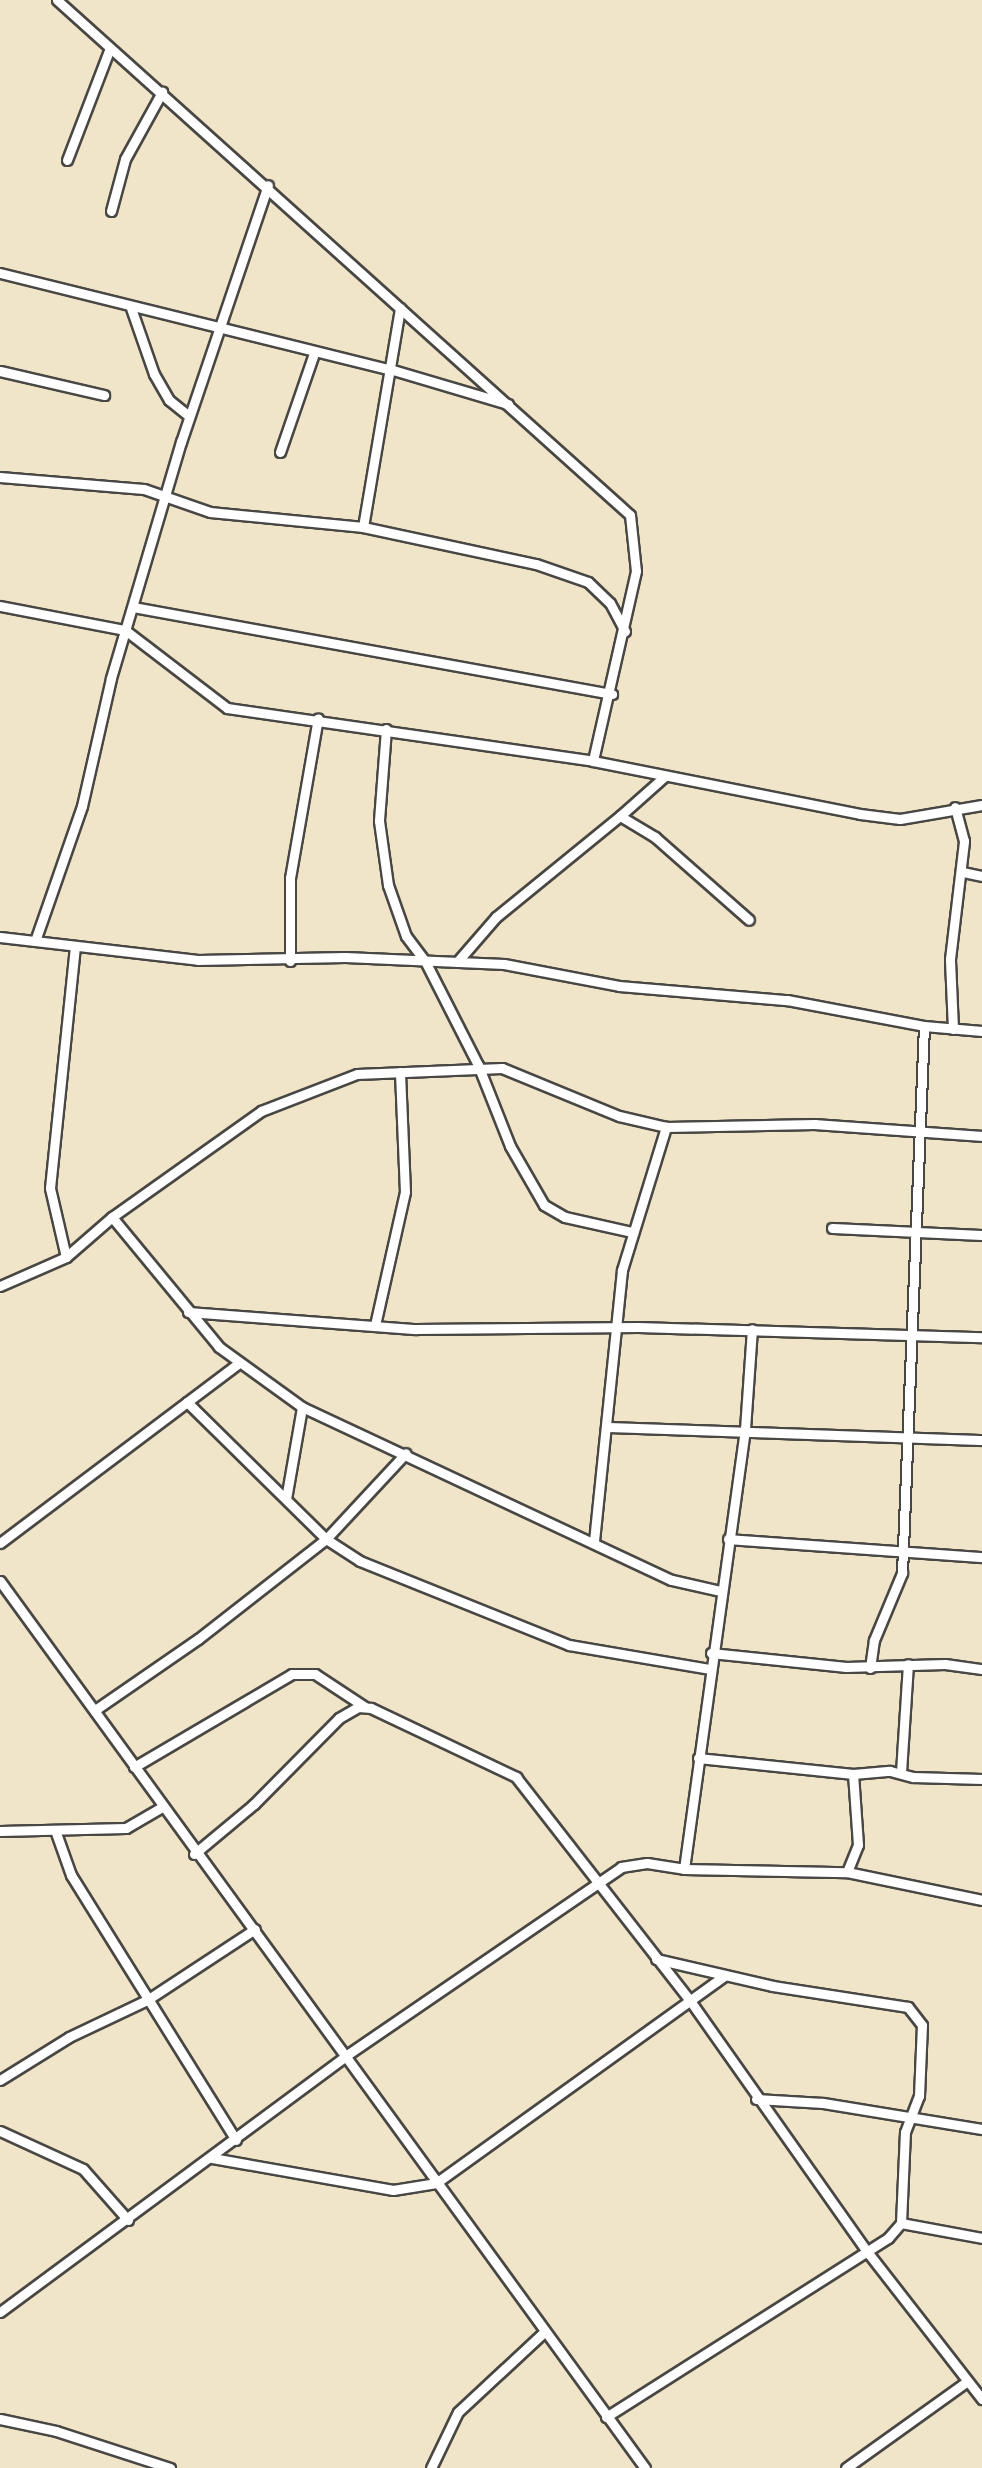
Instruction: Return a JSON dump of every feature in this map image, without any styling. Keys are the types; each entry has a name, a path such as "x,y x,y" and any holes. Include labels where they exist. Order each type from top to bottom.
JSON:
{"street":[{"path":"57,0 268,185 630,515 636,571 612,694 593,761"},
{"path":"67,160 110,48"},
{"path":"111,211 125,159 162,92"},
{"path":"35,941 82,806 125,630 167,499 189,416 222,328 268,185"},
{"path":"0,273 131,308 393,370 511,405"},
{"path":"131,308 154,374 169,400 189,416"},
{"path":"363,527 393,370 400,308"},
{"path":"280,452 314,353"},
{"path":"0,371 104,395"},
{"path":"0,477 116,485 210,512 273,522 363,527 536,564 588,582 610,603 625,631"},
{"path":"0,606 125,630 227,708 318,718 593,761 900,819 955,807 982,805"},
{"path":"133,607 612,694"},
{"path":"290,961 290,878 318,718"},
{"path":"386,729 379,821 388,885 406,936 425,961 478,1065 510,1146 544,1205 565,1217 632,1232"},
{"path":"457,962 496,917 665,776"},
{"path":"953,1029 950,959 963,872 964,841 955,807"},
{"path":"620,816 663,843 749,920"},
{"path":"963,872 982,876"},
{"path":"0,937 198,960 504,964 636,988 787,1000 924,1026 982,1031"},
{"path":"66,1257 50,1188 75,946"},
{"path":"870,1668 879,1625 896,1596 904,1550 915,1335 914,1233 924,1026"},
{"path":"0,1286 66,1257 112,1217 261,1111 333,1080 478,1065 528,1075 619,1116 666,1127 815,1124 918,1134 982,1136"},
{"path":"375,1325 405,1192 400,1072"},
{"path":"594,1541 617,1327 632,1232 666,1127"},
{"path":"112,1217 188,1312 239,1363 302,1407 672,1580 720,1591"},
{"path":"832,1228 982,1235"},
{"path":"188,1312 375,1325 752,1329 982,1337"},
{"path":"684,1869 711,1653 744,1431 752,1329"},
{"path":"0,1543 239,1363"},
{"path":"187,1402 326,1539 360,1561 569,1645 709,1669"},
{"path":"286,1499 302,1407"},
{"path":"606,1427 982,1440"},
{"path":"95,1710 198,1639 326,1539 406,1453"},
{"path":"728,1539 982,1557"},
{"path":"0,1581 95,1710 194,1854 255,1929 543,2333 645,2468"},
{"path":"711,1653 870,1668 908,1664 982,1669"},
{"path":"901,1772 908,1664"},
{"path":"134,1767 292,1674 315,1674 365,1707 516,1777 691,2002 756,2099 869,2254 982,2399"},
{"path":"194,1854 254,1804 339,1718 365,1707"},
{"path":"698,1758 853,1774 901,1772 913,1777 982,1779"},
{"path":"847,1872 858,1845 853,1774"},
{"path":"0,1831 134,1826 162,1807"},
{"path":"55,1830 71,1875 236,2140"},
{"path":"0,2312 212,2158 344,2057 597,1879 634,1863 684,1869 847,1872 982,1900"},
{"path":"0,2080 69,2037 147,2000 255,1929"},
{"path":"606,2417 869,2254 901,2223 903,2146 919,2096 922,2025 917,2014 908,2007 725,1975 656,1959"},
{"path":"212,2158 393,2190 436,2183 725,1975"},
{"path":"756,2099 911,2116 982,2129"},
{"path":"0,2131 83,2169 128,2220"},
{"path":"901,2223 982,2238"},
{"path":"431,2468 458,2412 543,2333"},
{"path":"846,2468 966,2382"},
{"path":"0,2419 56,2431 170,2468"}]}
